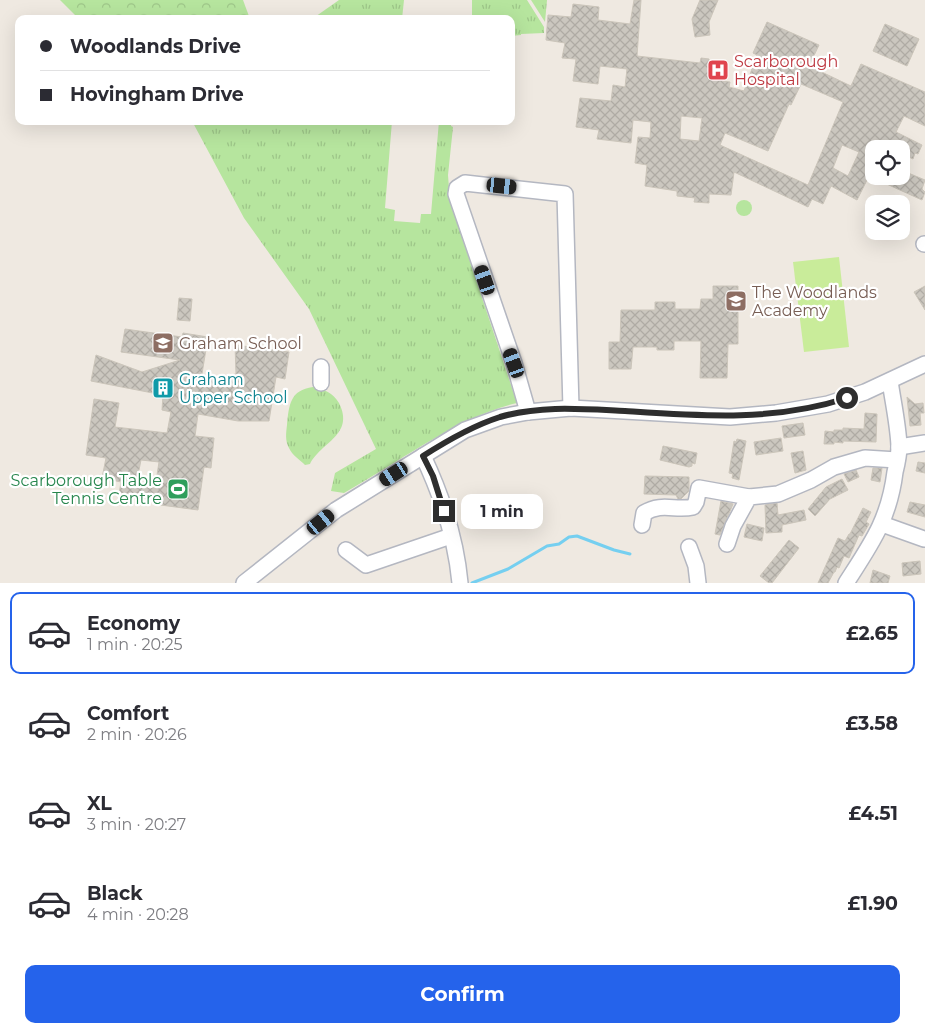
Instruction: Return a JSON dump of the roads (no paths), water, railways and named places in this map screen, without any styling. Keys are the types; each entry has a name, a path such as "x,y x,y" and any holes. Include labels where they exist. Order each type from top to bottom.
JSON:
{"street":[{"path":"528,412 514,363 456,194 457,188 465,183 565,194 571,408"},
{"path":"244,583 336,510 465,430 502,417 528,412 571,408 730,416 776,413 828,404 865,392 925,364"},
{"path":"321,367 321,383"},
{"path":"846,583 873,543 882,524 891,494 898,454 890,381"},
{"path":"642,525 644,513 652,508 662,506 684,509 693,507 699,488 749,497 778,494 811,480 834,467 865,458 898,454 925,443"},
{"path":"423,456 433,476 451,536 458,564 460,583"},
{"path":"727,544 733,526 749,497"},
{"path":"882,524 924,539"},
{"path":"346,550 366,565 451,536"},
{"path":"689,547 696,566 698,583"}],"waterway":[{"path":"472,583 508,569 547,546 559,544 569,537 577,536 630,554"}],"place":[{"name":"Scarborough Hospital","path":"718,70"},
{"name":"The Woodlands Academy","path":"736,301"},
{"name":"Graham School","path":"163,343"},
{"name":"Graham Upper School","path":"163,388"},
{"name":"Scarborough Table Tennis Centre","path":"178,489"}]}
